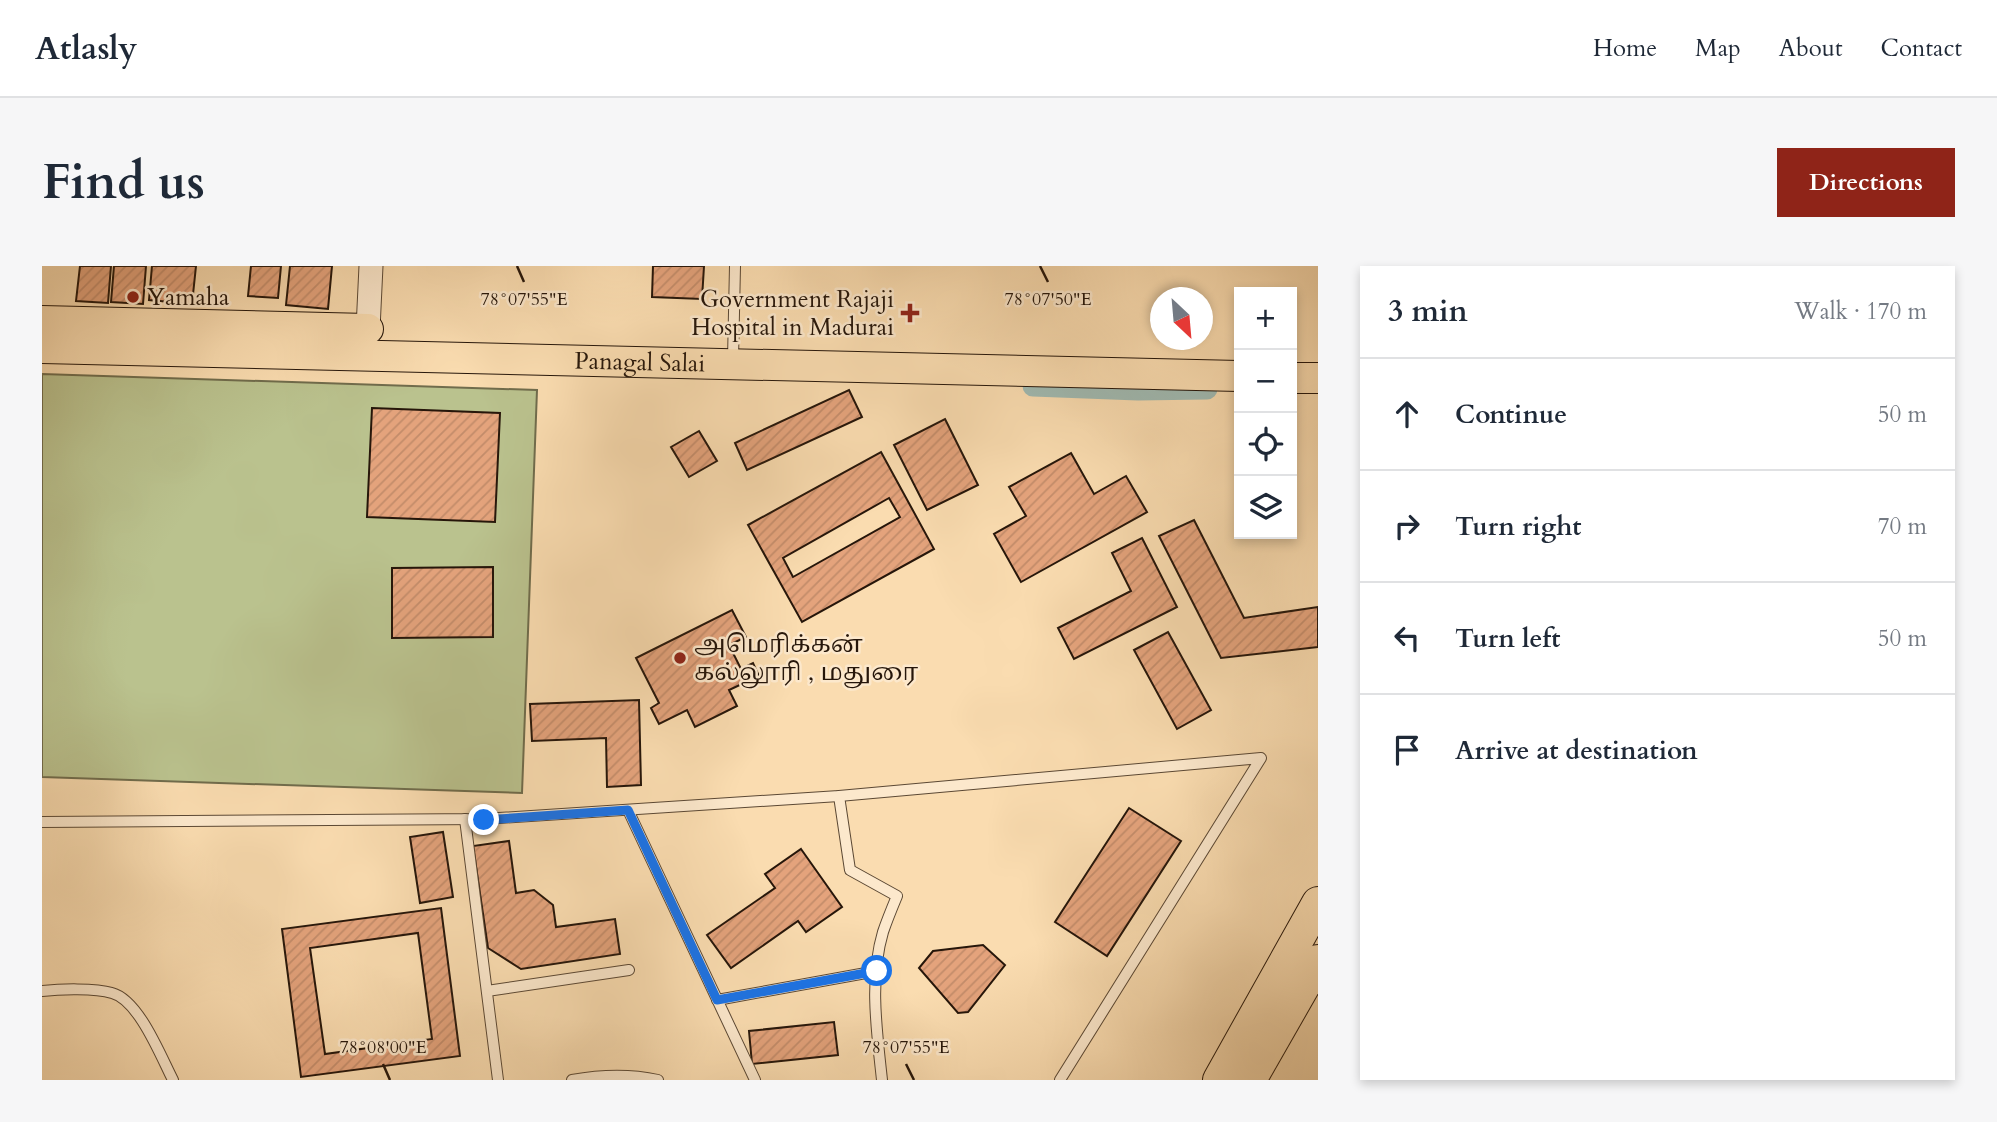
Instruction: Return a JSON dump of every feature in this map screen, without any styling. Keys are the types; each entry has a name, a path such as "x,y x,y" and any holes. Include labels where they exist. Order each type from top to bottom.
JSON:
{"highway":[{"path":"1219,1080 1318,903"},
{"path":"1250,1080 1318,961"}],"main road":[{"path":"42,321 368,329"},
{"name":"Panagal Salai","path":"42,348 1234,376"},
{"path":"1297,378 1318,378"}],"street":[{"path":"368,329 371,266"}],"lane":[{"path":"733,363 735,266"},
{"path":"42,822 465,819 839,796 1261,758 1060,1080"},
{"path":"839,796 850,870 897,896 882,934 877,971 877,1030 882,1080"},
{"path":"628,810 755,1080"},
{"path":"465,819 498,1080"},
{"path":"487,991 629,970"},
{"path":"717,1000 877,971"},
{"path":"42,991 60,989 114,993 139,1014 173,1080"},
{"path":"572,1080 641,1076 658,1080"}],"green space":[{"path":"42,374 537,390 522,793 42,777"}],"building":[{"path":"80,266 111,266 108,303 76,301"},
{"path":"114,266 146,266 143,304 111,302"},
{"path":"152,266 196,266 192,304 149,300"},
{"path":"251,266 281,266 278,298 248,296"},
{"path":"290,266 332,266 328,309 286,305"},
{"path":"653,266 704,266 702,299 652,297"},
{"path":"849,390 862,417 747,470 735,443"},
{"path":"372,408 500,413 495,522 367,517"},
{"path":"945,419 978,485 927,510 894,445"},
{"path":"699,431 717,461 689,477 671,447"},
{"path":"881,452 934,549 802,622 748,525","holes":["889,498 900,517 793,577 783,558"]},
{"path":"1071,453 1094,494 1126,476 1147,512 1021,582 994,534 1026,516 1009,487"},
{"path":"1194,520 1244,618 1318,607 1318,647 1221,658 1159,536"},
{"path":"1142,538 1177,607 1074,659 1058,628 1131,591 1112,553"},
{"path":"493,567 493,637 392,638 392,568"},
{"path":"732,610 746,637 729,645 741,669 753,663 759,676 729,690 737,706 695,727 687,710 659,724 651,708 659,703 636,658"},
{"path":"1168,632 1211,710 1177,729 1134,650"},
{"path":"639,700 641,785 607,787 606,738 532,741 530,704"},
{"path":"1129,808 1181,841 1107,956 1055,922"},
{"path":"443,832 453,897 420,903 410,837"},
{"path":"509,841 516,893 534,890 553,905 556,927 615,919 620,954 521,969 488,948 473,846"},
{"path":"801,849 842,907 806,932 798,921 731,968 707,935 775,888 765,874"},
{"path":"441,908 460,1056 301,1077 282,929","holes":["418,933 432,1039 325,1054 310,948"]},
{"path":"983,945 1005,965 968,1012 958,1013 919,968 933,951"},
{"path":"834,1022 838,1055 752,1064 749,1031"}],"waterway":[{"path":"1033,386 1138,390 1207,389"}],"place":[{"name":"Yamaha","path":"133,297"},
{"name":"Government Rajaji Hospital in Madurai","path":"910,313"},
{"name":"அமெரிக்கன் கல்லூரி , மதுரை","path":"680,658"}],"route":[{"path":"484,820 628,810 717,1000 877,971"}]}
